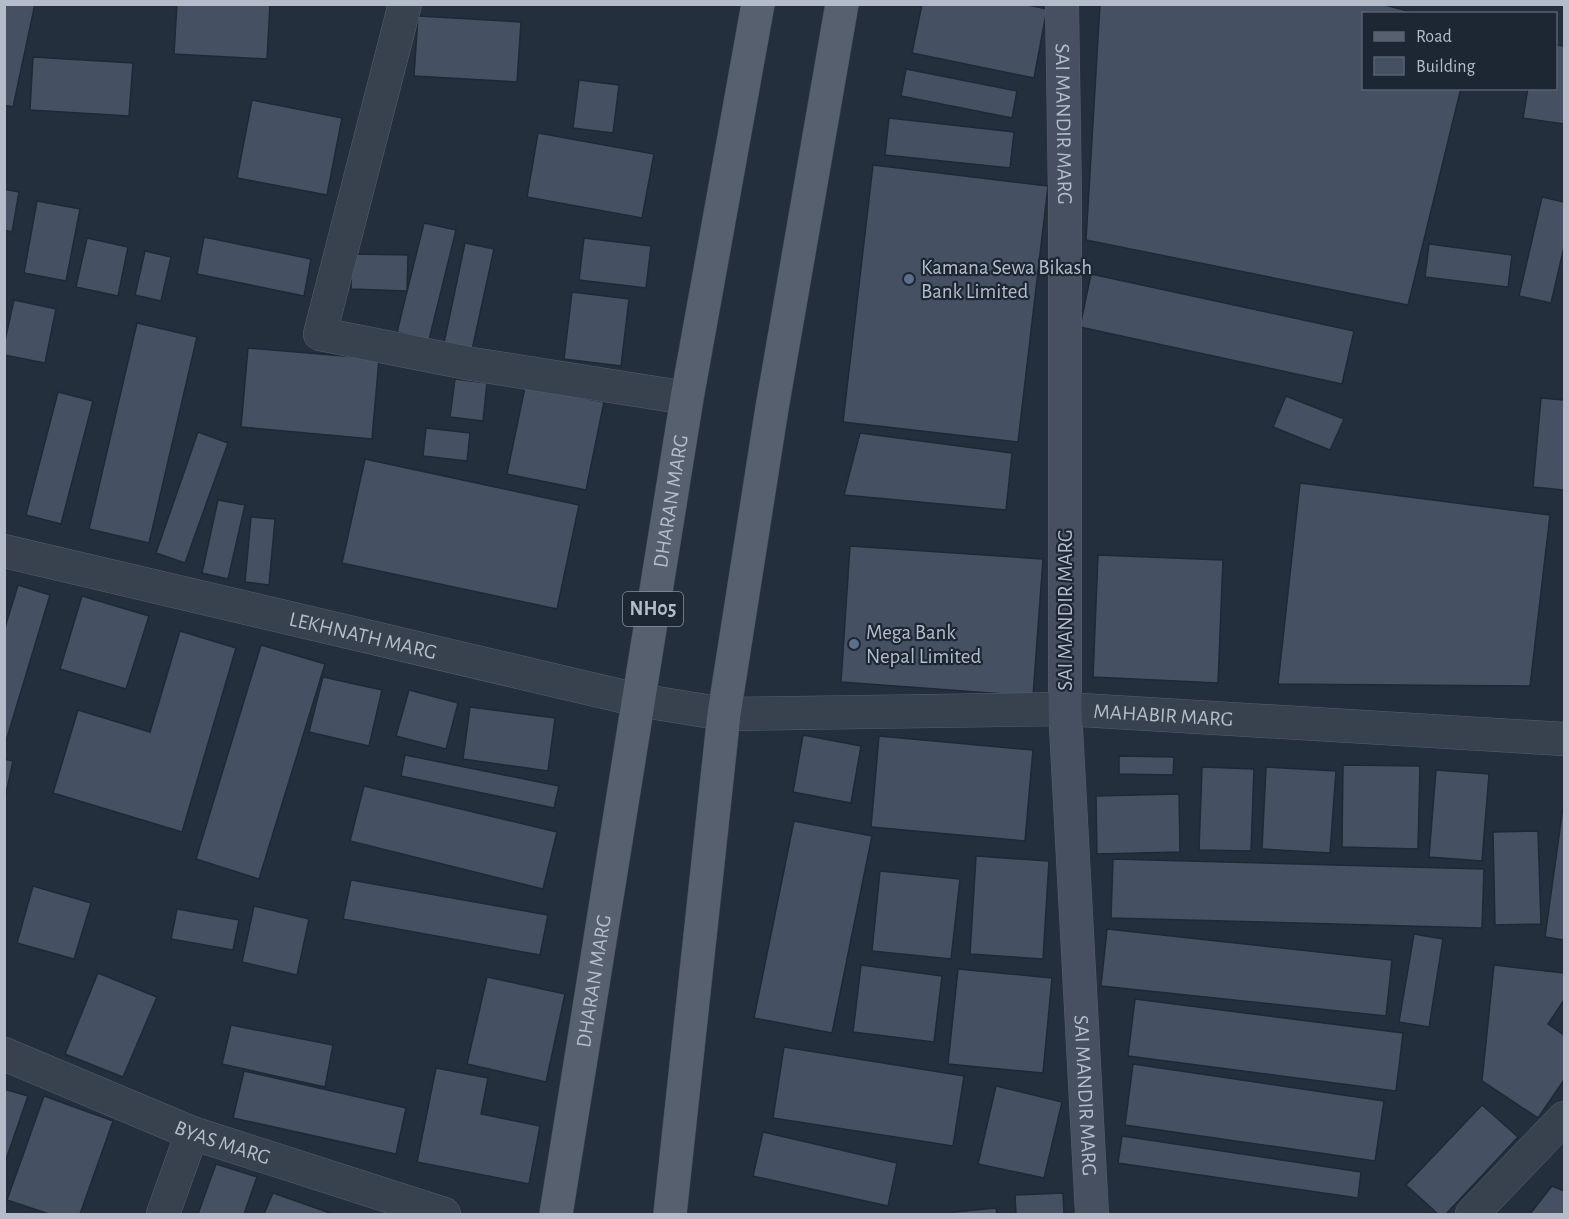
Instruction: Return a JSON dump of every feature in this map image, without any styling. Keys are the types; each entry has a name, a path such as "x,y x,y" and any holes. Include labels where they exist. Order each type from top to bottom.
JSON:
{"main road":[{"name":"DHARAN MARG","path":"556,1215 687,398 758,4"},
{"path":"670,1215 724,714 772,408 842,4"}],"street":[{"path":"405,4 320,334 472,364 687,398"},
{"name":"SAI MANDIR MARG","path":"1062,4 1065,197 1065,710 1092,1215"},
{"name":"LEKHNATH MARG","path":"4,551 638,700 724,714"},
{"name":"MAHABIR MARG","path":"724,714 1065,710 1564,739"},
{"name":"BYAS MARG","path":"4,1054 192,1133 444,1215"},
{"path":"1472,1215 1564,1118"},
{"path":"163,1215 192,1133"}],"building":[{"path":"4,4 35,4 13,107 4,105"},
{"path":"177,4 270,4 267,59 174,54"},
{"path":"922,4 1023,4 1047,9 1034,78 912,53"},
{"path":"1100,4 1381,4 1411,12 1362,12 1362,90 1461,90 1408,305 1086,240"},
{"path":"418,16 521,22 517,82 414,76"},
{"path":"1557,45 1564,46 1564,124 1523,118 1528,90 1557,90"},
{"path":"33,57 133,63 129,116 30,110"},
{"path":"906,69 1017,91 1012,118 901,96"},
{"path":"579,80 619,85 613,133 573,128"},
{"path":"252,100 342,118 327,195 237,178"},
{"path":"889,118 1014,132 1010,168 885,155"},
{"path":"538,133 654,154 642,218 527,197"},
{"path":"873,165 1048,186 1018,442 843,422"},
{"path":"4,189 19,192 12,232 4,230"},
{"path":"1542,197 1564,202 1564,247 1551,303 1519,296"},
{"path":"37,201 80,209 66,281 24,273"},
{"path":"424,223 456,230 429,340 397,332"},
{"path":"204,237 311,259 304,296 197,274"},
{"path":"87,238 128,247 118,296 76,287"},
{"path":"584,238 651,246 646,288 579,280"},
{"path":"465,243 494,249 472,350 444,343"},
{"path":"1429,244 1512,255 1508,287 1425,277"},
{"path":"145,251 171,257 161,301 135,295"},
{"path":"352,254 408,255 407,291 351,289"},
{"path":"1091,274 1354,331 1342,384 1080,327"},
{"path":"572,292 629,299 621,366 564,359"},
{"path":"14,300 56,309 45,363 4,355"},
{"path":"137,323 197,337 149,543 89,529"},
{"path":"248,348 379,359 372,439 241,427"},
{"path":"455,379 487,383 483,421 450,417"},
{"path":"525,387 604,402 586,490 507,474"},
{"path":"58,392 93,401 61,524 26,515"},
{"path":"1286,396 1344,419 1330,450 1273,427"},
{"path":"1541,398 1564,400 1564,490 1533,487"},
{"path":"426,428 470,433 467,461 423,456"},
{"path":"198,432 228,443 185,563 156,553"},
{"path":"860,433 1012,453 1006,510 844,495"},
{"path":"365,459 579,505 557,609 342,563"},
{"path":"1300,483 1550,515 1530,686 1278,684"},
{"path":"218,500 245,505 228,579 202,573"},
{"path":"251,517 275,519 269,585 245,582"},
{"path":"850,546 1043,559 1033,696 841,682"},
{"path":"1098,555 1223,560 1218,683 1093,677"},
{"path":"18,585 50,595 6,741 4,741 4,631"},
{"path":"82,596 149,616 126,689 60,669"},
{"path":"180,631 236,648 182,832 53,793 78,710 150,732"},
{"path":"261,645 325,664 259,879 196,859"},
{"path":"323,677 382,690 369,746 309,732"},
{"path":"409,690 458,703 446,749 396,736"},
{"path":"470,707 555,718 548,771 463,759"},
{"path":"803,735 861,746 851,803 793,792"},
{"path":"879,736 1033,750 1025,841 871,827"},
{"path":"405,755 559,786 554,808 401,776"},
{"path":"1119,756 1174,757 1173,775 1119,774"},
{"path":"4,759 13,761 4,803"},
{"path":"1343,765 1420,766 1418,849 1342,847"},
{"path":"1202,767 1254,769 1251,851 1199,850"},
{"path":"1266,767 1336,771 1330,853 1262,849"},
{"path":"1436,770 1489,774 1482,861 1429,857"},
{"path":"364,786 557,832 543,889 350,841"},
{"path":"1179,794 1180,852 1097,854 1096,796"},
{"path":"1564,800 1564,940 1545,937"},
{"path":"794,821 872,836 832,1033 754,1018"},
{"path":"1538,831 1541,924 1495,925 1493,832"},
{"path":"976,856 1049,861 1043,959 970,954"},
{"path":"1113,859 1484,869 1482,928 1111,918"},
{"path":"880,871 960,879 951,959 872,951"},
{"path":"351,880 548,915 540,955 343,919"},
{"path":"33,886 91,903 74,959 17,943"},
{"path":"254,906 309,919 297,975 242,962"},
{"path":"177,909 239,920 233,950 171,939"},
{"path":"1107,929 1392,960 1386,1016 1101,986"},
{"path":"1414,934 1443,939 1429,1027 1399,1022"},
{"path":"861,965 942,976 934,1042 853,1032"},
{"path":"1494,965 1564,973 1564,1000 1548,1024 1564,1035 1564,1080 1538,1118 1482,1081"},
{"path":"958,969 1052,978 1043,1073 948,1064"},
{"path":"98,973 157,997 123,1077 65,1054"},
{"path":"487,977 565,994 546,1082 467,1064"},
{"path":"1135,999 1403,1033 1396,1091 1128,1056"},
{"path":"231,1025 333,1045 325,1087 222,1064"},
{"path":"784,1047 964,1076 953,1146 773,1118"},
{"path":"1133,1064 1384,1101 1375,1161 1125,1125"},
{"path":"436,1068 488,1078 481,1114 540,1126 529,1184 417,1162"},
{"path":"244,1071 406,1108 396,1154 233,1118"},
{"path":"996,1086 1062,1102 1044,1178 978,1164"},
{"path":"4,1089 28,1096 4,1165"},
{"path":"44,1096 113,1121 80,1214 49,1214 7,1200"},
{"path":"1482,1105 1518,1137 1446,1214 1438,1214 1406,1185"},
{"path":"763,1132 897,1163 888,1206 753,1176"},
{"path":"1122,1136 1361,1172 1358,1198 1118,1163"},
{"path":"216,1164 257,1177 244,1214 198,1214"},
{"path":"1552,1186 1564,1191 1564,1214 1530,1214"},
{"path":"273,1193 333,1214 264,1214"},
{"path":"1063,1193 1064,1214 1016,1214 1015,1195"},
{"path":"996,1208 997,1214 954,1214 954,1212"}],"place":[{"name":"Kamana Sewa Bikash Bank Limited","path":"909,279"},
{"name":"Mega Bank Nepal Limited","path":"854,644"}]}
